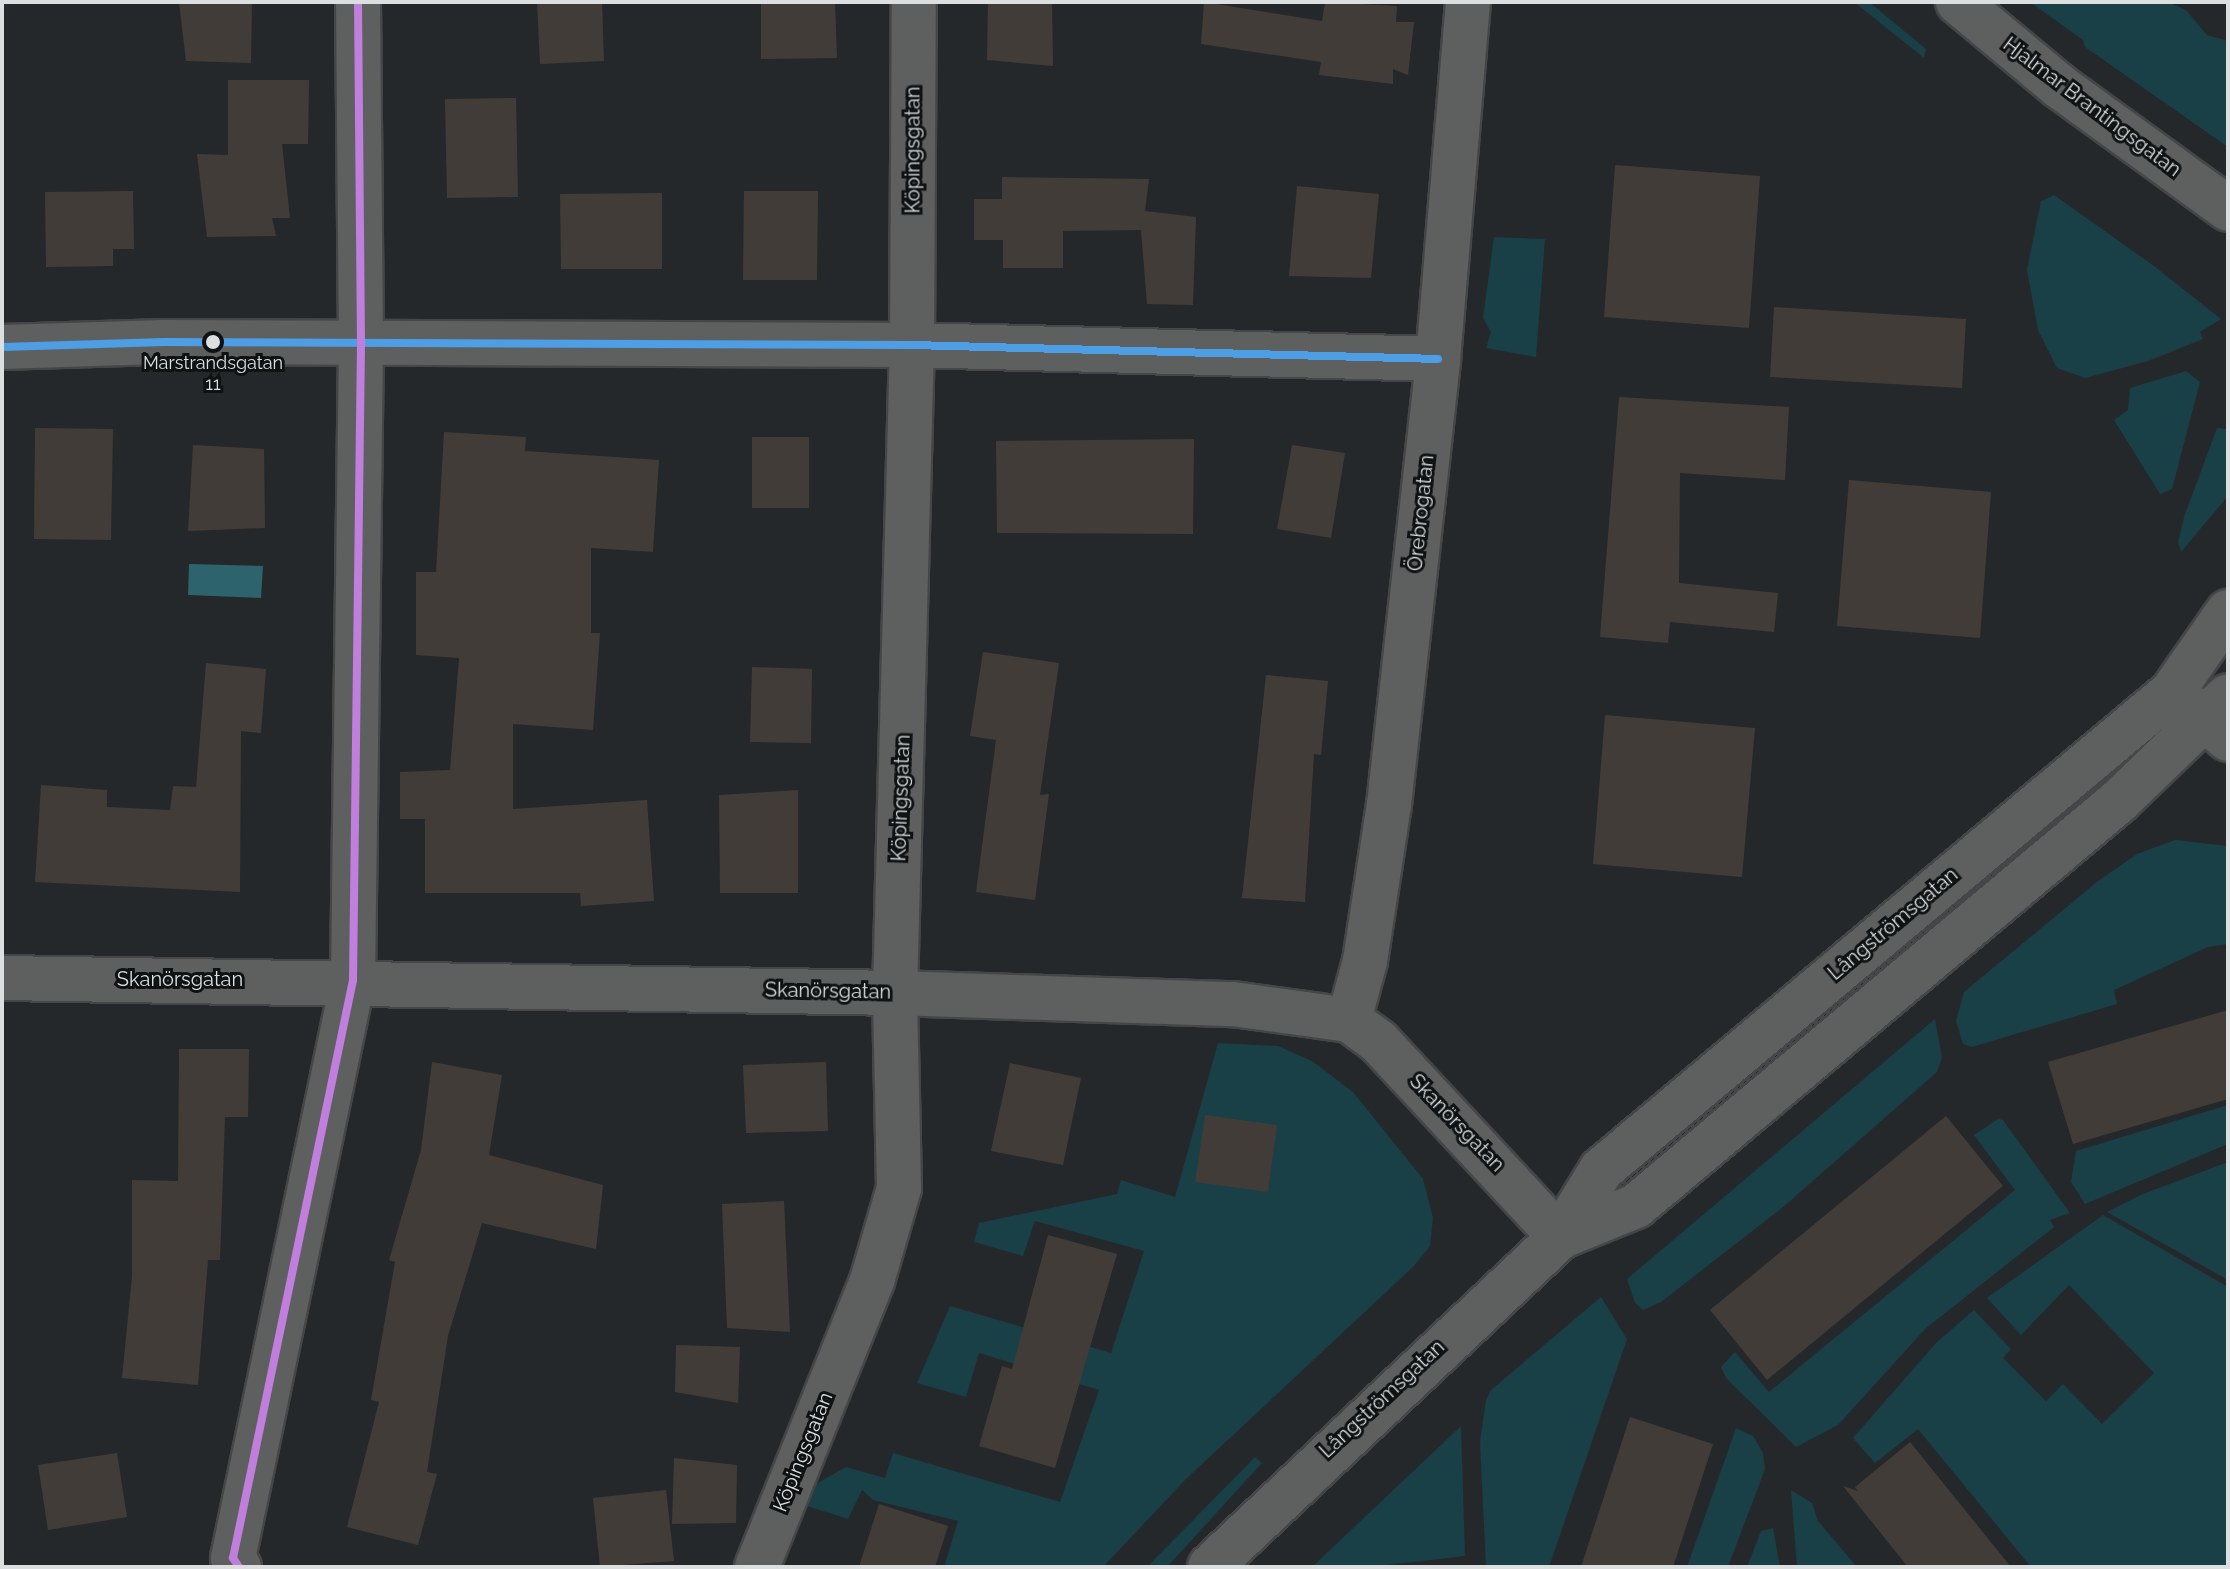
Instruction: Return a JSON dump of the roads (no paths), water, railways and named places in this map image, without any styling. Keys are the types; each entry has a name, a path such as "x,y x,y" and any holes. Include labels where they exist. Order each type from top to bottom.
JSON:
{"street":[{"path":"239,1567 233,1558 353,980 361,345 358,2"},
{"name":"Köpingsgatan","path":"757,1567 889,1231 899,1188 895,993 912,345 914,2"},
{"name":"Örebrogatan","path":"1349,1020 1365,961 1389,805 1438,359 1468,2"},
{"name":"Hjalmar Brantingsgatan","path":"1958,2 2059,86 2228,209"},
{"path":"2,347 165,342 912,345 1438,359"},
{"name":"Långströmsgatan","path":"1210,1567 1560,1237 1601,1170 2172,692 2228,612"},
{"path":"2172,692 2220,718"},
{"name":"Långströmsgatan","path":"1560,1237 1636,1206 2220,718"},
{"name":"Skanörsgatan","path":"2,978 353,980 895,993 1233,1004 1349,1020 1379,1042 1560,1237"}],"place":[{"name":"Marstrandsgatan 11","path":"213,342"}]}
